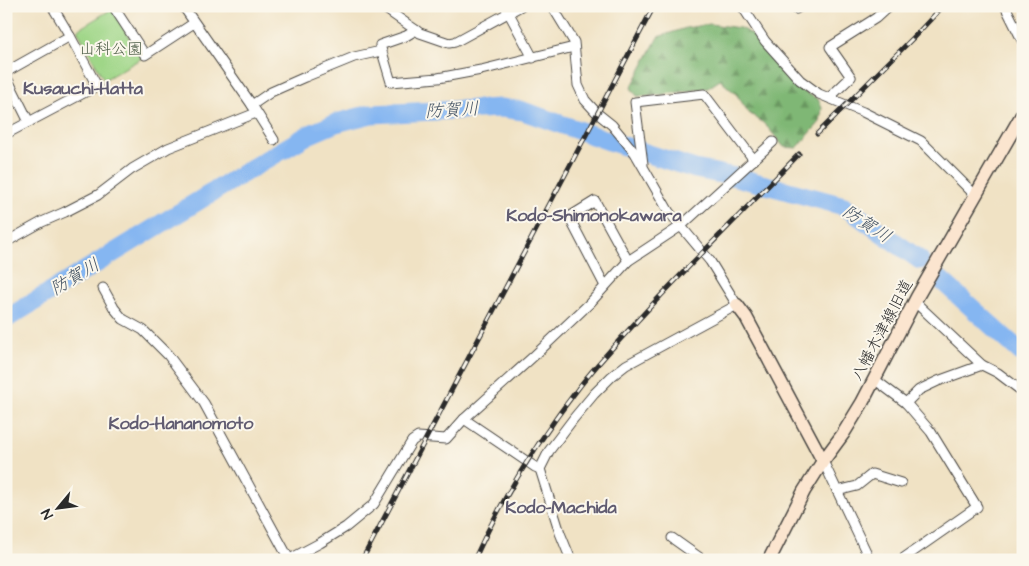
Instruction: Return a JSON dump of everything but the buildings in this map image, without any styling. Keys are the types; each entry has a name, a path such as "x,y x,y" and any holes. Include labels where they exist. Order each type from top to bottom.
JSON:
{"street":[{"path":"6,134 97,86 52,6"},
{"path":"113,6 145,55 194,23"},
{"path":"183,6 274,140"},
{"path":"381,6 420,33 449,43 455,42 506,10 521,6"},
{"path":"552,6 574,42 578,85 585,100 612,125 635,153 669,212 710,261 746,317 823,461 870,560"},
{"path":"742,6 766,41 800,80 819,94 863,112 921,141 975,195"},
{"path":"794,6 796,9 801,6"},
{"path":"830,98 851,76 830,47 876,18 889,6"},
{"path":"1005,6 1023,42"},
{"path":"506,10 532,58"},
{"path":"416,30 406,36 380,45 390,82 438,78 481,70 574,47"},
{"path":"6,72 70,36"},
{"path":"6,242 98,195 132,169 168,148 254,109 271,92 354,57 382,51"},
{"path":"6,76 30,122"},
{"path":"643,168 635,102 704,94 754,160"},
{"name":"八幡木津線旧道","path":"769,560 804,490 862,403 914,301 1023,113"},
{"path":"103,288 114,308 123,319 143,330 168,355 204,403 289,560 346,526 374,504 412,441 418,437 446,439 464,419 590,303 628,261 682,226 773,142"},
{"path":"605,286 569,217 595,201 628,261"},
{"path":"914,301 982,365 998,373 1023,392"},
{"path":"571,560 540,469 550,451 574,418 612,376 626,365 737,304"},
{"path":"906,403 919,390 925,387 982,365"},
{"path":"874,379 906,403 932,432 977,508 901,560"},
{"path":"464,419 540,469"},
{"path":"837,491 857,486 872,474 901,483"},
{"path":"672,538 703,560"}],"green space":[{"name":"山科公園","path":"112,9 142,58 104,80 77,30"},
{"path":"710,24 740,28 752,34 798,89 818,99 822,108 820,122 797,148 784,147 762,122 749,113 737,95 720,80 708,88 652,96 637,96 631,88 658,37 686,28"}],"waterway":[{"name":"防賀川","path":"6,319 308,135 336,123 371,114 501,108 523,111 695,169 736,177 844,206 920,260"},
{"name":"防賀川","path":"941,280 1023,354"}],"railway":[{"path":"362,560 654,6"},
{"path":"817,134 943,6"},
{"path":"474,560 522,470 580,386 651,306 799,154"}],"district":[{"name":"Kusauchi-Hatta","path":"83,88"},
{"name":"Kodo-Shimonokawara","path":"594,215"},
{"name":"Kodo-Hananomoto","path":"181,423"},
{"name":"Kodo-Machida","path":"561,507"}]}
